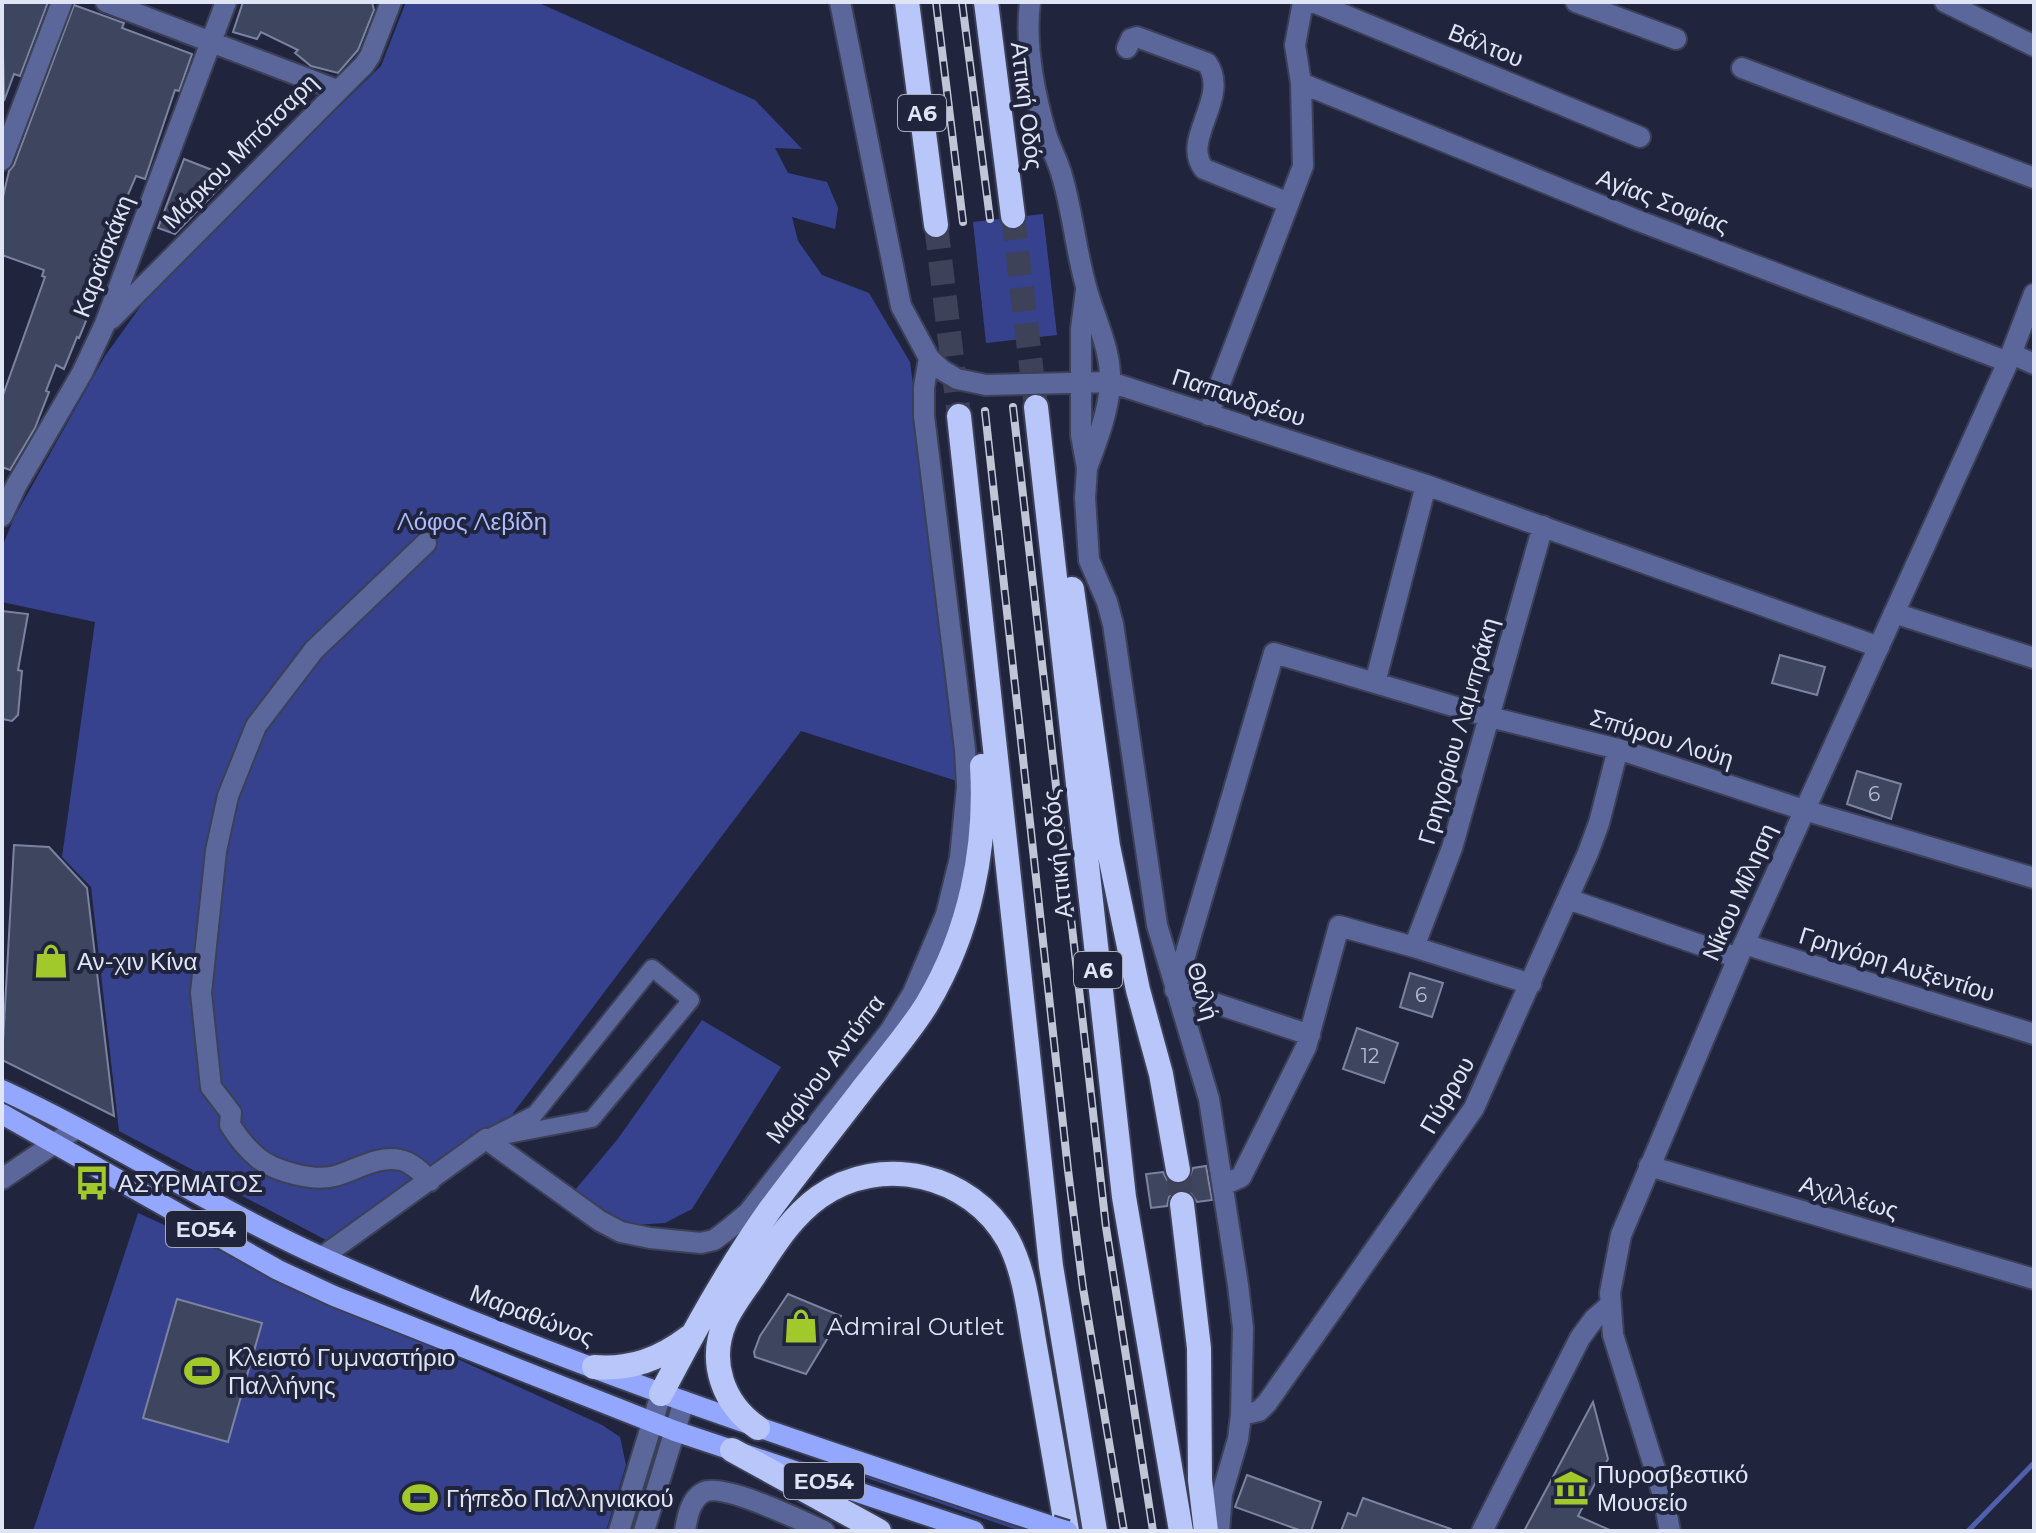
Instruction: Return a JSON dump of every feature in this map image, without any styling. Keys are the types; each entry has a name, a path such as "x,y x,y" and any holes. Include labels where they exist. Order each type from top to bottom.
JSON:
{"highway":[{"name":"Α6","path":"907,2 936,225"},
{"name":"Αττική Οδός","path":"986,2 1013,216"},
{"name":"Αττική Οδός","path":"1178,1170 1161,1074 1138,990 1108,846 1066,549 1036,407 1124,1197 1181,1531"},
{"path":"959,416 1051,1266 1095,1531"},
{"path":"673,1398 691,1336 767,1214 916,1020 935,989 960,933 977,869 983,814 976,567"},
{"path":"758,1428 735,1409 724,1388 719,1369 719,1342 726,1319 779,1237 808,1206 828,1191 852,1180 889,1173 933,1179 959,1191 983,1208 1007,1239 1017,1262 1025,1293 1061,1529"},
{"path":"1182,1204 1199,1348 1200,1480 1206,1531"},
{"path":"594,1367 617,1368 647,1362 667,1353 691,1336"},
{"path":"732,1450 879,1531"}],"main road":[{"name":"Μαραθώνος","path":"2,1090 186,1189 322,1257 401,1292 673,1398 1061,1529"},
{"name":"ΕΟ54","path":"2,1114 306,1283 391,1320 675,1431 974,1531"}],"street":[{"path":"2,160 62,2"},
{"path":"106,2 337,90"},
{"name":"Καραϊσκάκη","path":"2,516 9,484 82,373 105,324 226,2"},
{"name":"Μάρκου Μπότσαρη","path":"105,324 370,56 391,2"},
{"name":"Παπανδρέου","path":"840,2 893,278 914,335 929,358 942,370 957,379 986,385 1110,382 1426,485 1879,647"},
{"name":"Θαλή","path":"1030,2 1030,41 1039,105 1045,133 1062,173 1086,290 1101,328 1110,382 1099,438 1087,468"},
{"path":"1208,415 1303,166 1301,83 1295,45 1303,2"},
{"name":"Βάλτου","path":"1313,2 1640,137"},
{"path":"1576,2 1624,10 1676,39"},
{"path":"1945,2 2034,46"},
{"path":"1127,48 1131,39 1137,37 1207,63 1212,71 1214,89 1197,149 1197,160 1204,169 1289,203"},
{"path":"1742,68 2034,178"},
{"name":"Αγίας Σοφίας","path":"1301,83 1634,219 2010,358 2034,364"},
{"name":"Θαλή","path":"1086,290 1081,329 1081,435 1087,468 1085,498 1089,560 1113,624 1157,925 1209,1099 1243,1328 1241,1415 1238,1439 1222,1494 1219,1531"},
{"name":"Νίκου Μίληση","path":"1670,1531 1663,1495 1615,1343 1610,1305 1611,1282 1621,1235 1741,951 2010,358 2034,294"},
{"name":"Μαρίνου Αντύπα","path":"486,1139 600,1221 621,1232 683,1242 714,1240 748,1213 890,1031 913,993 954,888 967,787 924,416 924,387 929,358"},
{"path":"1375,683 1426,485"},
{"name":"Γρηγορίου Λαμπράκη","path":"1414,947 1452,848 1543,526"},
{"path":"426,543 314,650 256,726 228,796 216,851 201,993 211,1087 231,1113 230,1125 259,1160 286,1172 319,1178 337,1176 382,1159 404,1160 430,1181"},
{"path":"1894,613 2034,658"},
{"name":"Σπύρου Λούη","path":"1175,990 1274,653 1490,717 1618,749 1804,810 2034,878"},
{"name":"Πύρρου","path":"1241,1415 1259,1411 1267,1403 1461,1128 1486,1086 1599,823 1618,749"},
{"name":"Γρηγόρη Αυξεντίου","path":"1568,899 2034,1034"},
{"path":"1223,1185 1241,1177 1310,1035 1339,926 1531,984"},
{"path":"322,1257 486,1139 535,1114 652,968 691,1000 592,1119 486,1139"},
{"path":"1175,990 1310,1035"},
{"path":"2,1179 77,1128"},
{"name":"Αχιλλέως","path":"1649,1166 2034,1279"},
{"path":"1482,1531 1580,1338 1594,1319 1610,1305"},
{"path":"619,1531 651,1421 673,1398"},
{"path":"644,1531 675,1431 673,1398"},
{"path":"685,1531 696,1498 706,1491 719,1491 756,1502 824,1531"}],"green space":[{"name":"Λόφος Λεβίδη","path":"406,2 537,2 755,100 802,149 775,148 788,173 827,182 838,208 835,229 792,217 798,241 822,275 869,293 910,362 942,598 960,782 801,731 505,1124 481,1134 326,1240 119,1131 91,887 62,857 95,622 2,602 2,547 15,516 105,356 143,303 187,255 381,66"},
{"path":"1043,214 1057,335 986,343 973,222"},
{"path":"702,1020 781,1067 692,1209 665,1223 635,1225 607,1214 575,1190 617,1140"},
{"path":"138,1213 602,1425 620,1437 626,1465 606,1531 33,1531"},
{"path":"861,1476 891,1481 1043,1531 1020,1531"}],"building":[{"path":"2,2 48,2 20,76 14,74 4,101"},
{"path":"243,2 372,2 374,10 358,50 338,73 311,66 295,53 298,50 261,32 257,39 233,32"},
{"path":"74,5 124,23 122,28 192,54 179,91 175,90 145,179 136,176 115,225 124,228 79,338 64,369 56,365 35,428 10,470 2,467 2,398 45,277 42,276 44,270 2,255 2,201 9,171 14,165"},
{"path":"184,159 230,177 175,234 158,228"},
{"path":"2,611 28,614 18,670 22,671 18,715 12,721 2,719"},
{"path":"1780,655 1825,667 1817,695 1772,683"},
{"path":"1857,771 1901,784 1891,819 1847,804"},
{"name":"Αν-χιν Κίνα","path":"14,845 49,847 87,888 114,1116 2,1060"},
{"path":"1410,973 1443,983 1432,1017 1400,1007"},
{"path":"1357,1028 1398,1043 1384,1083 1343,1069"},
{"path":"1206,1166 1212,1200 1197,1202 1189,1191 1179,1189 1169,1197 1167,1206 1151,1208 1146,1174 1163,1172 1167,1180 1180,1185 1188,1181 1193,1168"},
{"name":"Admiral Outlet","path":"788,1294 841,1316 806,1374 755,1357 760,1336"},
{"name":"Κλειστό Γυμναστήριο Παλλήνης","path":"177,1299 262,1323 228,1442 143,1418"},
{"name":"Πυροσβεστικό Μουσείο","path":"1593,1402 1608,1459 1578,1516 1612,1531 1524,1531"},
{"path":"1247,1475 1321,1502 1311,1531 1302,1531 1235,1507"},
{"path":"1363,1498 1451,1531 1341,1531 1348,1513 1356,1516"}],"waterway":[{"path":"1968,1531 2034,1463"}],"tunnel":[{"path":"1013,216 1036,407"},
{"path":"936,225 959,416"},
{"path":"1178,1170 1182,1204"}],"railway":[{"path":"936,2 963,222"},
{"path":"962,2 990,219"},
{"path":"1013,407 1106,1227 1153,1531"},
{"path":"985,411 1068,1170 1083,1288 1124,1531"}],"place":[{"name":"Αν-χιν Κίνα","path":"51,961"},
{"name":"ΑΣΥΡΜΑΤΟΣ","path":"92,1183"},
{"name":"Admiral Outlet","path":"801,1326"},
{"name":"Κλειστό Γυμναστήριο Παλλήνης","path":"202,1371"},
{"name":"Πυροσβεστικό Μουσείο","path":"1571,1488"},
{"name":"Γήπεδο Παλληνιακού","path":"420,1498"}]}
